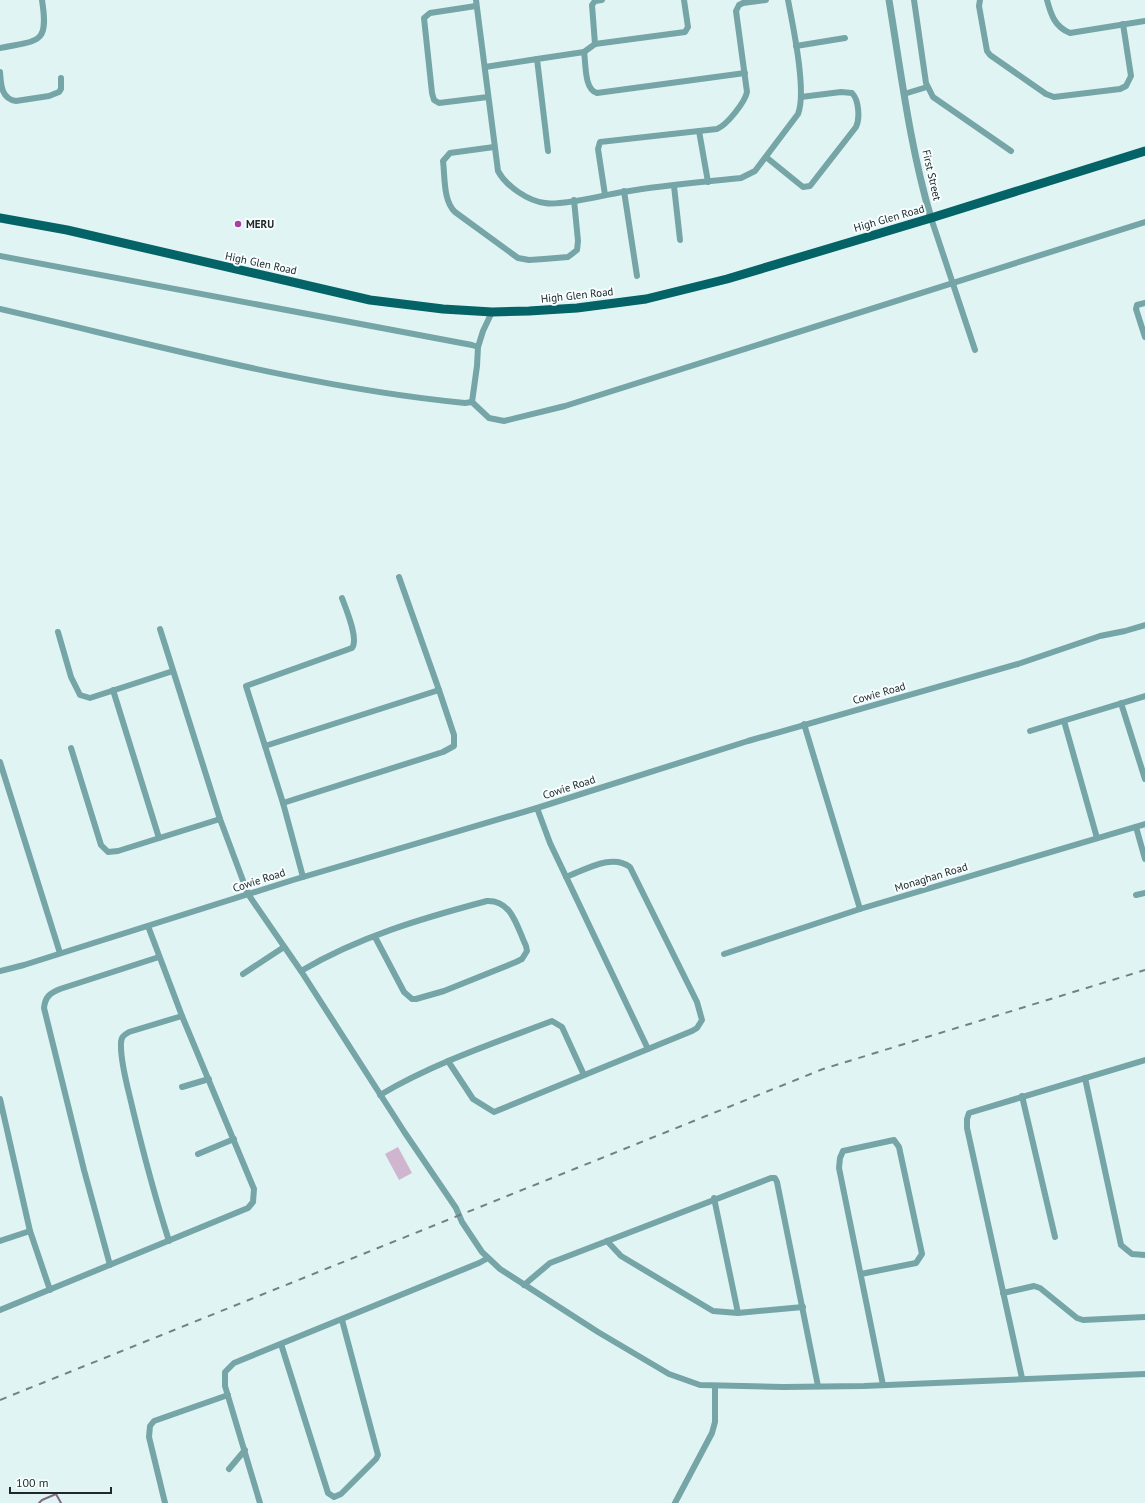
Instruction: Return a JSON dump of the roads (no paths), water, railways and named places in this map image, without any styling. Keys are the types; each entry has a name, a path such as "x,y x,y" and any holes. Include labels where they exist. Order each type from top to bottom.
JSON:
{"main road":[{"name":"High Glen Road","path":"0,218 67,230 370,300 423,307 492,312 577,308 646,299 727,279 931,218 1145,151"}],"street":[{"path":"0,48 34,41 40,36 44,29 45,19 42,0"},
{"path":"595,44 592,5 594,2 602,0"},
{"path":"485,67 584,52 595,44 685,32 688,27 684,0"},
{"path":"605,195 598,149 600,142 722,127 744,102 747,92 737,9 743,3 766,0"},
{"path":"488,97 439,103 434,100 432,94 424,18 430,13 476,3 497,166 500,175 509,185 525,196 544,203 574,200 624,191 708,182 747,176 755,171 798,114 801,97 796,46 788,0"},
{"name":"First Street","path":"889,0 904,94 922,188 975,350"},
{"path":"914,0 927,87 933,97 1011,151"},
{"path":"980,0 979,6 988,51 990,54 1046,94 1058,98 1120,89 1126,86 1131,76 1124,24"},
{"path":"1047,0 1052,17 1062,29 1070,33 1145,21"},
{"path":"796,46 845,38"},
{"path":"584,52 589,86 592,91 598,93 745,73"},
{"path":"536,59 548,151"},
{"path":"0,72 3,93 11,100 16,101 54,94 61,89 61,78"},
{"path":"904,94 927,87"},
{"path":"766,156 803,187 808,187 813,185 854,131 858,120 856,101 852,94 841,92 801,97"},
{"path":"699,131 708,182"},
{"path":"494,147 450,153 443,161 447,197 450,207 455,212 511,254 529,260 568,256 575,253 577,250 578,241 574,200"},
{"path":"674,186 680,240"},
{"path":"624,191 637,276"},
{"path":"472,402 489,418 504,421 565,406 1145,222"},
{"path":"0,256 478,347"},
{"path":"1145,303 1137,306 1136,308 1145,337"},
{"path":"0,309 248,367 410,398 464,404 472,402"},
{"path":"472,402 478,347 483,331 492,312"},
{"path":"283,803 443,752 454,746 454,735 399,577"},
{"path":"303,877 283,803 246,686 352,648 356,641 342,598"},
{"name":"Cowie Road","path":"0,971 303,877 537,808 612,782 804,724 1018,664 1100,636 1145,625"},
{"path":"160,629 220,819 248,894 301,971 380,1095 456,1208 462,1222 488,1258 524,1285 669,1374 700,1385 883,1385 1145,1374"},
{"path":"58,632 71,677 80,695 90,698 173,671"},
{"path":"113,690 159,838"},
{"path":"265,746 439,690"},
{"path":"1030,731 1145,696"},
{"path":"1121,703 1145,779"},
{"path":"1064,721 1097,838"},
{"path":"804,724 860,909"},
{"path":"72,748 101,845 108,852 220,819"},
{"path":"0,762 60,953"},
{"path":"537,808 550,843 648,1049"},
{"name":"Monaghan Road","path":"724,954 860,909 1145,824"},
{"path":"1136,827 1145,859"},
{"path":"448,1061 473,1099 494,1112 697,1028 702,1020 697,1002 638,880 630,867 619,861 599,865 566,877"},
{"path":"1136,896 1145,893"},
{"path":"301,971 334,952 374,937 466,907 496,900 506,906 511,914 527,951 522,959 516,962 451,988 412,999 404,992 374,937"},
{"path":"0,1310 248,1208 253,1202 254,1189 182,1016 148,926"},
{"path":"243,974 284,947"},
{"path":"110,1265 84,1170 44,1008 44,1000 49,995 60,989 159,957"},
{"path":"169,1241 137,1125 129,1091 121,1042 124,1035 129,1032 182,1016"},
{"path":"380,1095 448,1061 552,1021 562,1026 584,1075"},
{"path":"1022,1378 967,1119 969,1113 1145,1060"},
{"path":"1085,1078 1121,1245 1132,1254 1145,1255"},
{"path":"182,1087 209,1079"},
{"path":"1022,1096 1055,1237"},
{"path":"0,1099 30,1231 50,1290"},
{"path":"198,1154 234,1139"},
{"path":"861,1274 916,1263 922,1254 899,1146 894,1140 843,1151 840,1158 839,1168 883,1385"},
{"path":"524,1285 550,1262 714,1198 775,1178 803,1307 818,1386"},
{"path":"714,1198 738,1314"},
{"path":"0,1241 30,1231"},
{"path":"607,1241 621,1256 713,1311 738,1314 803,1307"},
{"path":"260,1503 225,1386 225,1372 234,1363 409,1293 488,1258"},
{"path":"1003,1293 1034,1286 1040,1288 1077,1318 1083,1320 1145,1317"},
{"path":"281,1344 328,1494 334,1497 341,1494 376,1459 378,1454 342,1320"},
{"path":"675,1503 712,1433 715,1422 715,1386"},
{"path":"165,1503 149,1437 150,1426 154,1421 228,1395"},
{"path":"229,1468 245,1450"}],"waterway":[{"path":"39,1503 42,1500 56,1494 61,1503"}],"railway":[{"path":"0,1400 823,1069 1145,970"}],"place":[{"name":"MERU","path":"238,224"}]}
